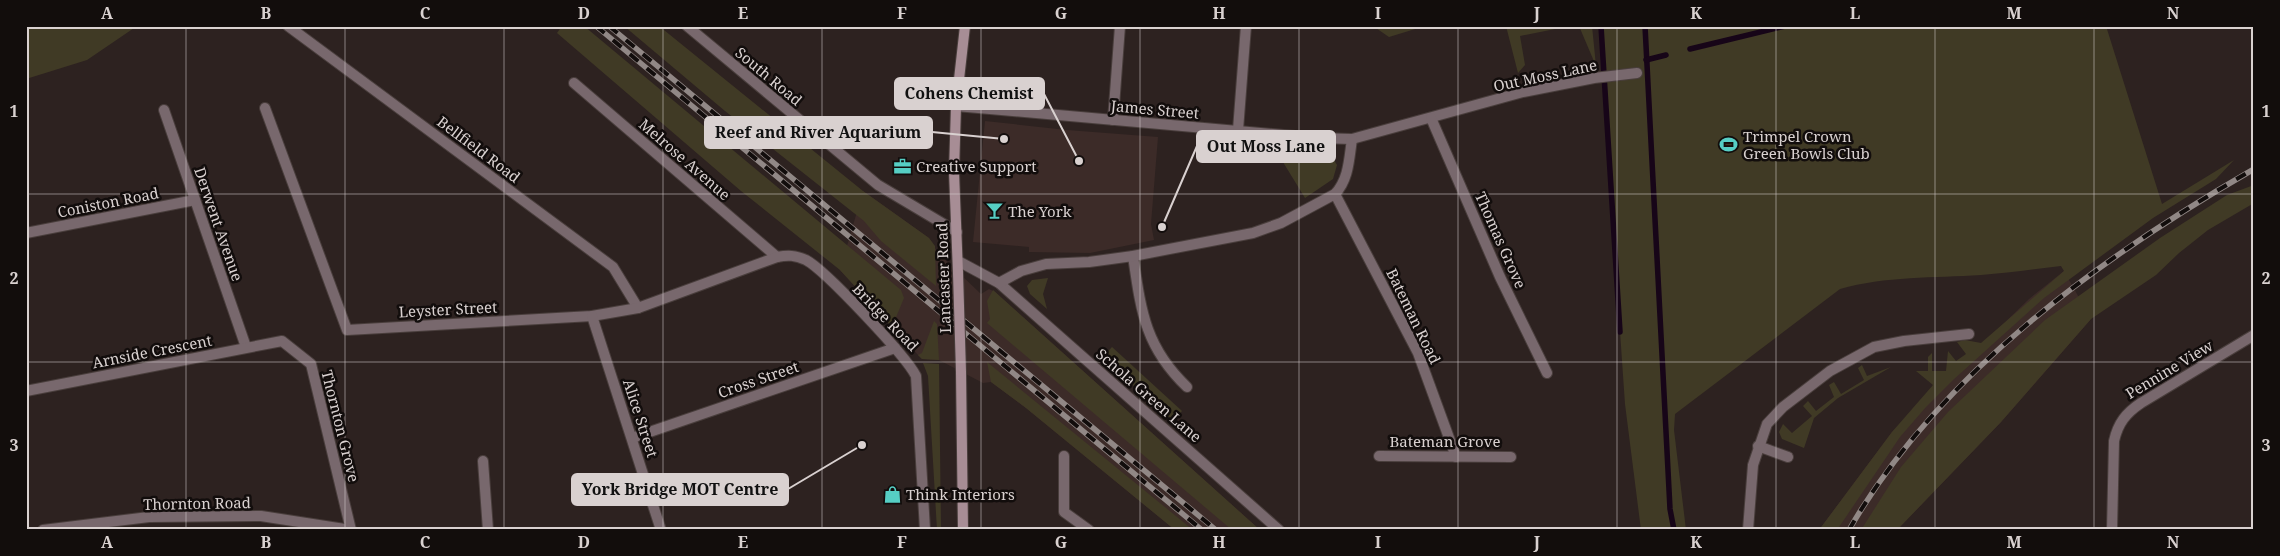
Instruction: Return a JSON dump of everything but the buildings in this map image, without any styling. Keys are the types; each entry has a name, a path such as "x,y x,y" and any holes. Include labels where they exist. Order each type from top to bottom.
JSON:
{"main road":[{"name":"Lancaster Road","path":"963,530 961,372 954,191 956,106 965,26"}],"street":[{"name":"Bellfield Road","path":"288,26 613,267 638,308"},
{"name":"South Road","path":"686,26 878,185 957,232"},
{"path":"1113,120 1120,26"},
{"path":"1238,130 1246,26"},
{"name":"Out Moss Lane","path":"1352,139 1523,92 1596,78 1637,73"},
{"name":"Melrose Avenue","path":"574,83 776,257"},
{"name":"James Street","path":"956,106 1318,138 1352,139"},
{"name":"Leyster Street","path":"265,108 347,330 592,316 638,308 776,257"},
{"name":"Derwent Avenue","path":"164,110 246,347"},
{"name":"Thomas Grove","path":"1431,118 1500,277 1547,373"},
{"path":"958,260 998,282 1021,271 1046,264 1090,262 1133,256 1253,232 1281,222 1335,194 1345,182 1352,139"},
{"name":"Bateman Road","path":"1335,194 1418,353 1456,457"},
{"name":"Coniston Road","path":"26,233 195,200"},
{"name":"Bridge Road","path":"776,257 795,255 808,261 910,365 916,376 925,530"},
{"path":"1133,256 1139,297 1148,333 1160,356 1187,387"},
{"name":"Schola Green Lane","path":"998,282 1279,530"},
{"name":"Alice Street","path":"592,316 661,530"},
{"path":"1748,530 1750,482 1758,446 1770,420 1783,406 1830,371 1874,347 1969,334"},
{"name":"Pennine View","path":"2112,530 2114,441 2122,419 2129,411 2141,403 2254,335"},
{"name":"Arnside Crescent","path":"26,391 282,341"},
{"name":"Thornton Grove","path":"282,341 311,364 351,530"},
{"name":"Cross Street","path":"632,438 894,348"},
{"path":"1758,446 1788,457"},
{"path":"1064,456 1064,512 1089,530"},
{"name":"Bateman Grove","path":"1379,456 1511,457"},
{"path":"482,461 488,530"},
{"name":"Thornton Road","path":"43,530 149,517 252,516 351,530"}],"shaded area":[{"path":"26,26 137,26 87,60 26,79"},
{"path":"562,26 584,26 901,290 904,298 892,327 840,270 741,191 557,33"},
{"path":"624,26 659,26 863,191 929,238 935,246 936,286 881,241 864,221 725,111"},
{"path":"1373,26 1425,26 1389,37"},
{"path":"1506,26 1570,26 1520,36 1525,65 1518,73"},
{"path":"1579,26 1592,26 1596,66"},
{"path":"1599,26 2106,26 2162,204 2234,160 2216,179 2153,218 2044,298 1953,380 1900,437 1837,530 1819,530 1892,432 1933,385 1916,371 1928,371 1928,357 1932,353 1932,371 1946,371 1948,351 1956,361 1966,354 1957,342 1965,340 1981,343 2064,271 2061,266 1981,275 1910,278 1874,282 1840,289 1675,414 1674,430 1686,530 1641,530 1625,404"},
{"path":"985,121 1158,137 1151,224 1154,240 1090,253 1029,252 1029,247 973,242"},
{"path":"1278,146 1330,153 1337,165 1333,179 1305,198 1275,149"},
{"path":"2254,185 2254,203 2208,230 2179,253 2156,275 2091,319 2001,422 1897,530 1861,530 1901,467 1948,412 2045,320 2160,238 2227,195"},
{"path":"863,191 929,238 938,253 981,294 989,289 995,292 1260,530 1175,530 1026,408 991,382 983,383 939,360 922,359 840,270"},
{"path":"2064,271 2091,319 2001,422 1897,530 1819,530 1892,432 2029,299"},
{"path":"1048,278 1043,294 1047,309 1030,294 1027,286 1032,280"},
{"path":"993,290 1260,530 1232,530 987,323 990,319 987,301"},
{"path":"934,321 937,324 939,360 922,359 918,355 922,353"},
{"path":"1112,347 1182,411 1173,421 1102,358"},
{"path":"987,362 1193,530 1175,530 1026,408 991,382"},
{"path":"923,363 939,364 941,530 937,530 928,376"},
{"path":"1862,365 1867,376 1891,367 1838,398 1814,418 1804,448 1782,439 1779,432 1783,424 1792,433 1812,416 1803,406 1808,401 1816,411 1834,397 1829,385 1834,382 1841,394 1864,380 1858,368"}],"waterway":[{"path":"1601,26 1620,332"},
{"path":"1645,26 1670,509 1674,530"},
{"path":"1690,49 1785,26"},
{"path":"1646,60 1666,55"}],"railway":[{"path":"596,26 1202,530"},
{"path":"609,26 1216,530"},
{"path":"1849,530 1886,473 1928,420 1976,370 2028,324 2082,281 2196,203 2254,169"}],"place":[{"name":"Reef and River Aquarium","path":"1004,139"},
{"name":"Trimpel Crown Green Bowls Club","path":"1729,145"},
{"name":"Cohens Chemist","path":"1079,161"},
{"name":"Creative Support","path":"902,166"},
{"name":"The York","path":"994,211"},
{"name":"Out Moss Lane","path":"1162,227"},
{"name":"York Bridge MOT Centre","path":"862,445"},
{"name":"Think Interiors","path":"892,494"}]}
